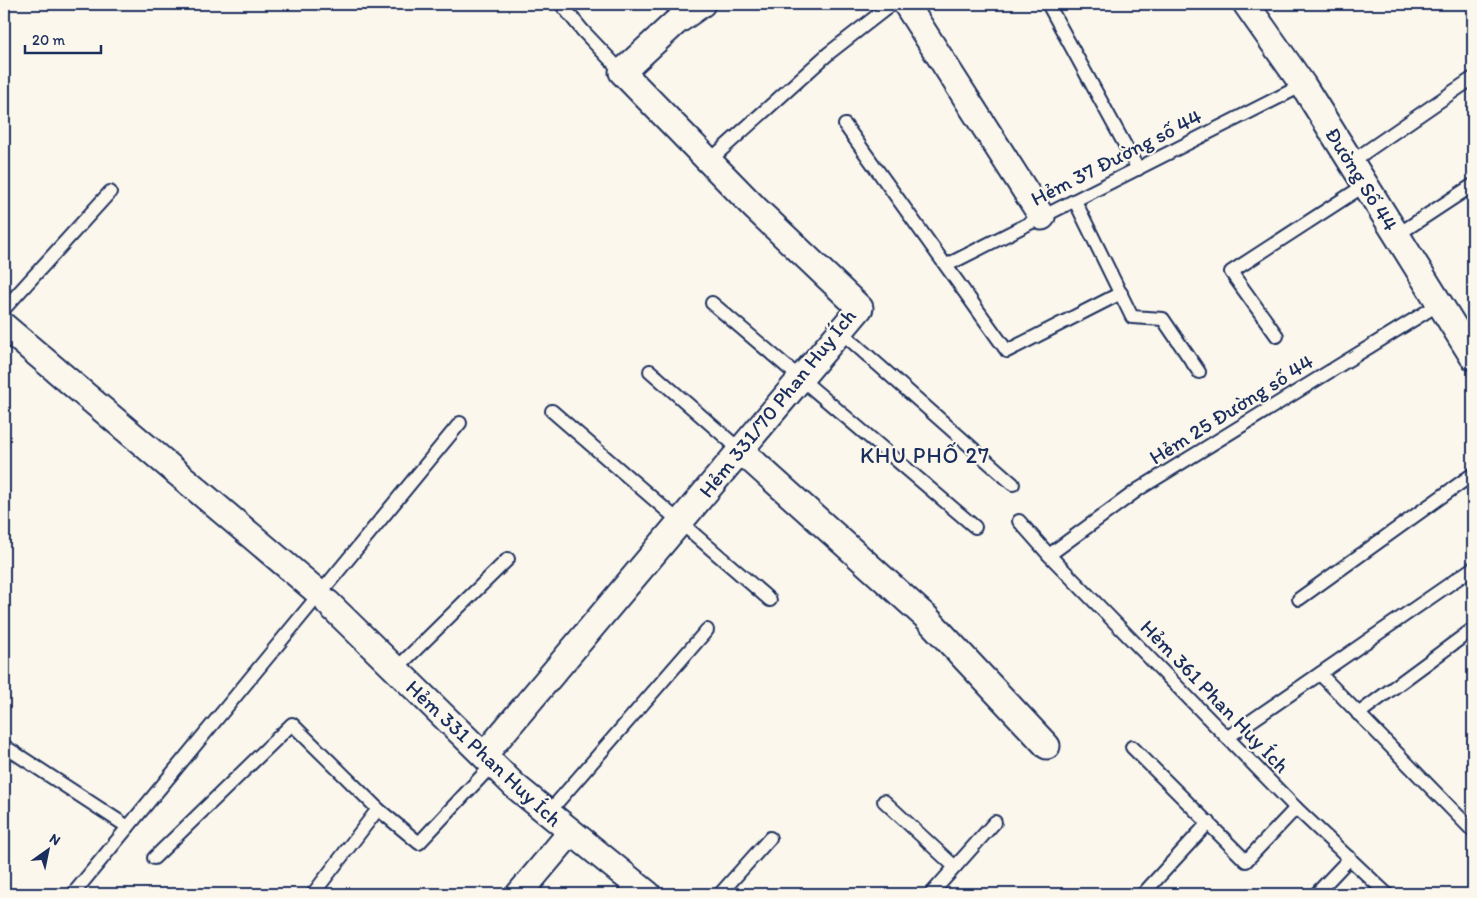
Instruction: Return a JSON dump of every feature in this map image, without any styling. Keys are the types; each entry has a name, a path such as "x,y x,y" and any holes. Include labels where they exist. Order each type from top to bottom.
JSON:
{"street":[{"path":"622,72 675,23 702,4"},
{"path":"906,4 1042,217"},
{"name":"Đường Số 44","path":"1246,4 1303,85 1473,357"},
{"name":"Hẻm 331/70 Phan Huy Ích","path":"489,759 739,449 860,308 709,161 622,72"},
{"name":"Hẻm 331 Phan Huy Ích","path":"4,326 324,598 395,670 515,786 648,894"},
{"path":"739,449 926,617 1047,746"},
{"path":"519,894 571,832"}],"lane":[{"name":"Hẻm 331/70 Phan Huy Ích","path":"561,4 583,31 622,72"},
{"path":"709,161 829,53 892,4"},
{"path":"1048,4 1138,169"},
{"path":"1351,162 1473,78"},
{"name":"Hẻm 37 Đường số 44","path":"947,265 1303,85"},
{"path":"845,125 1008,352 1121,293"},
{"path":"1277,336 1232,272 1365,185"},
{"path":"1397,235 1473,185"},
{"path":"4,309 110,192"},
{"path":"1075,200 1132,317 1163,319 1199,372"},
{"path":"712,303 975,527"},
{"name":"Hẻm 25 Đường số 44","path":"1049,555 1139,489 1440,304"},
{"path":"840,331 1013,484"},
{"path":"650,371 739,449"},
{"path":"552,411 770,600"},
{"path":"72,894 324,598 460,423"},
{"path":"1300,599 1473,474"},
{"name":"Hẻm 361 Phan Huy Ích","path":"1020,521 1049,555 1296,808 1387,894"},
{"path":"395,670 508,559"},
{"path":"1228,737 1473,568"},
{"path":"1358,714 1473,628"},
{"path":"548,813 707,630"},
{"path":"1320,674 1473,831"},
{"path":"154,858 292,724 378,809 419,842 489,759"},
{"path":"4,746 128,827"},
{"path":"1132,747 1246,861 1296,808"},
{"path":"884,801 955,867"},
{"path":"313,894 378,809"},
{"path":"931,894 995,822"},
{"path":"1143,894 1209,822"},
{"path":"720,894 770,838"},
{"path":"1316,894 1350,858"}],"district":[{"name":"KHU PHỐ 27","path":"925,455"}]}
